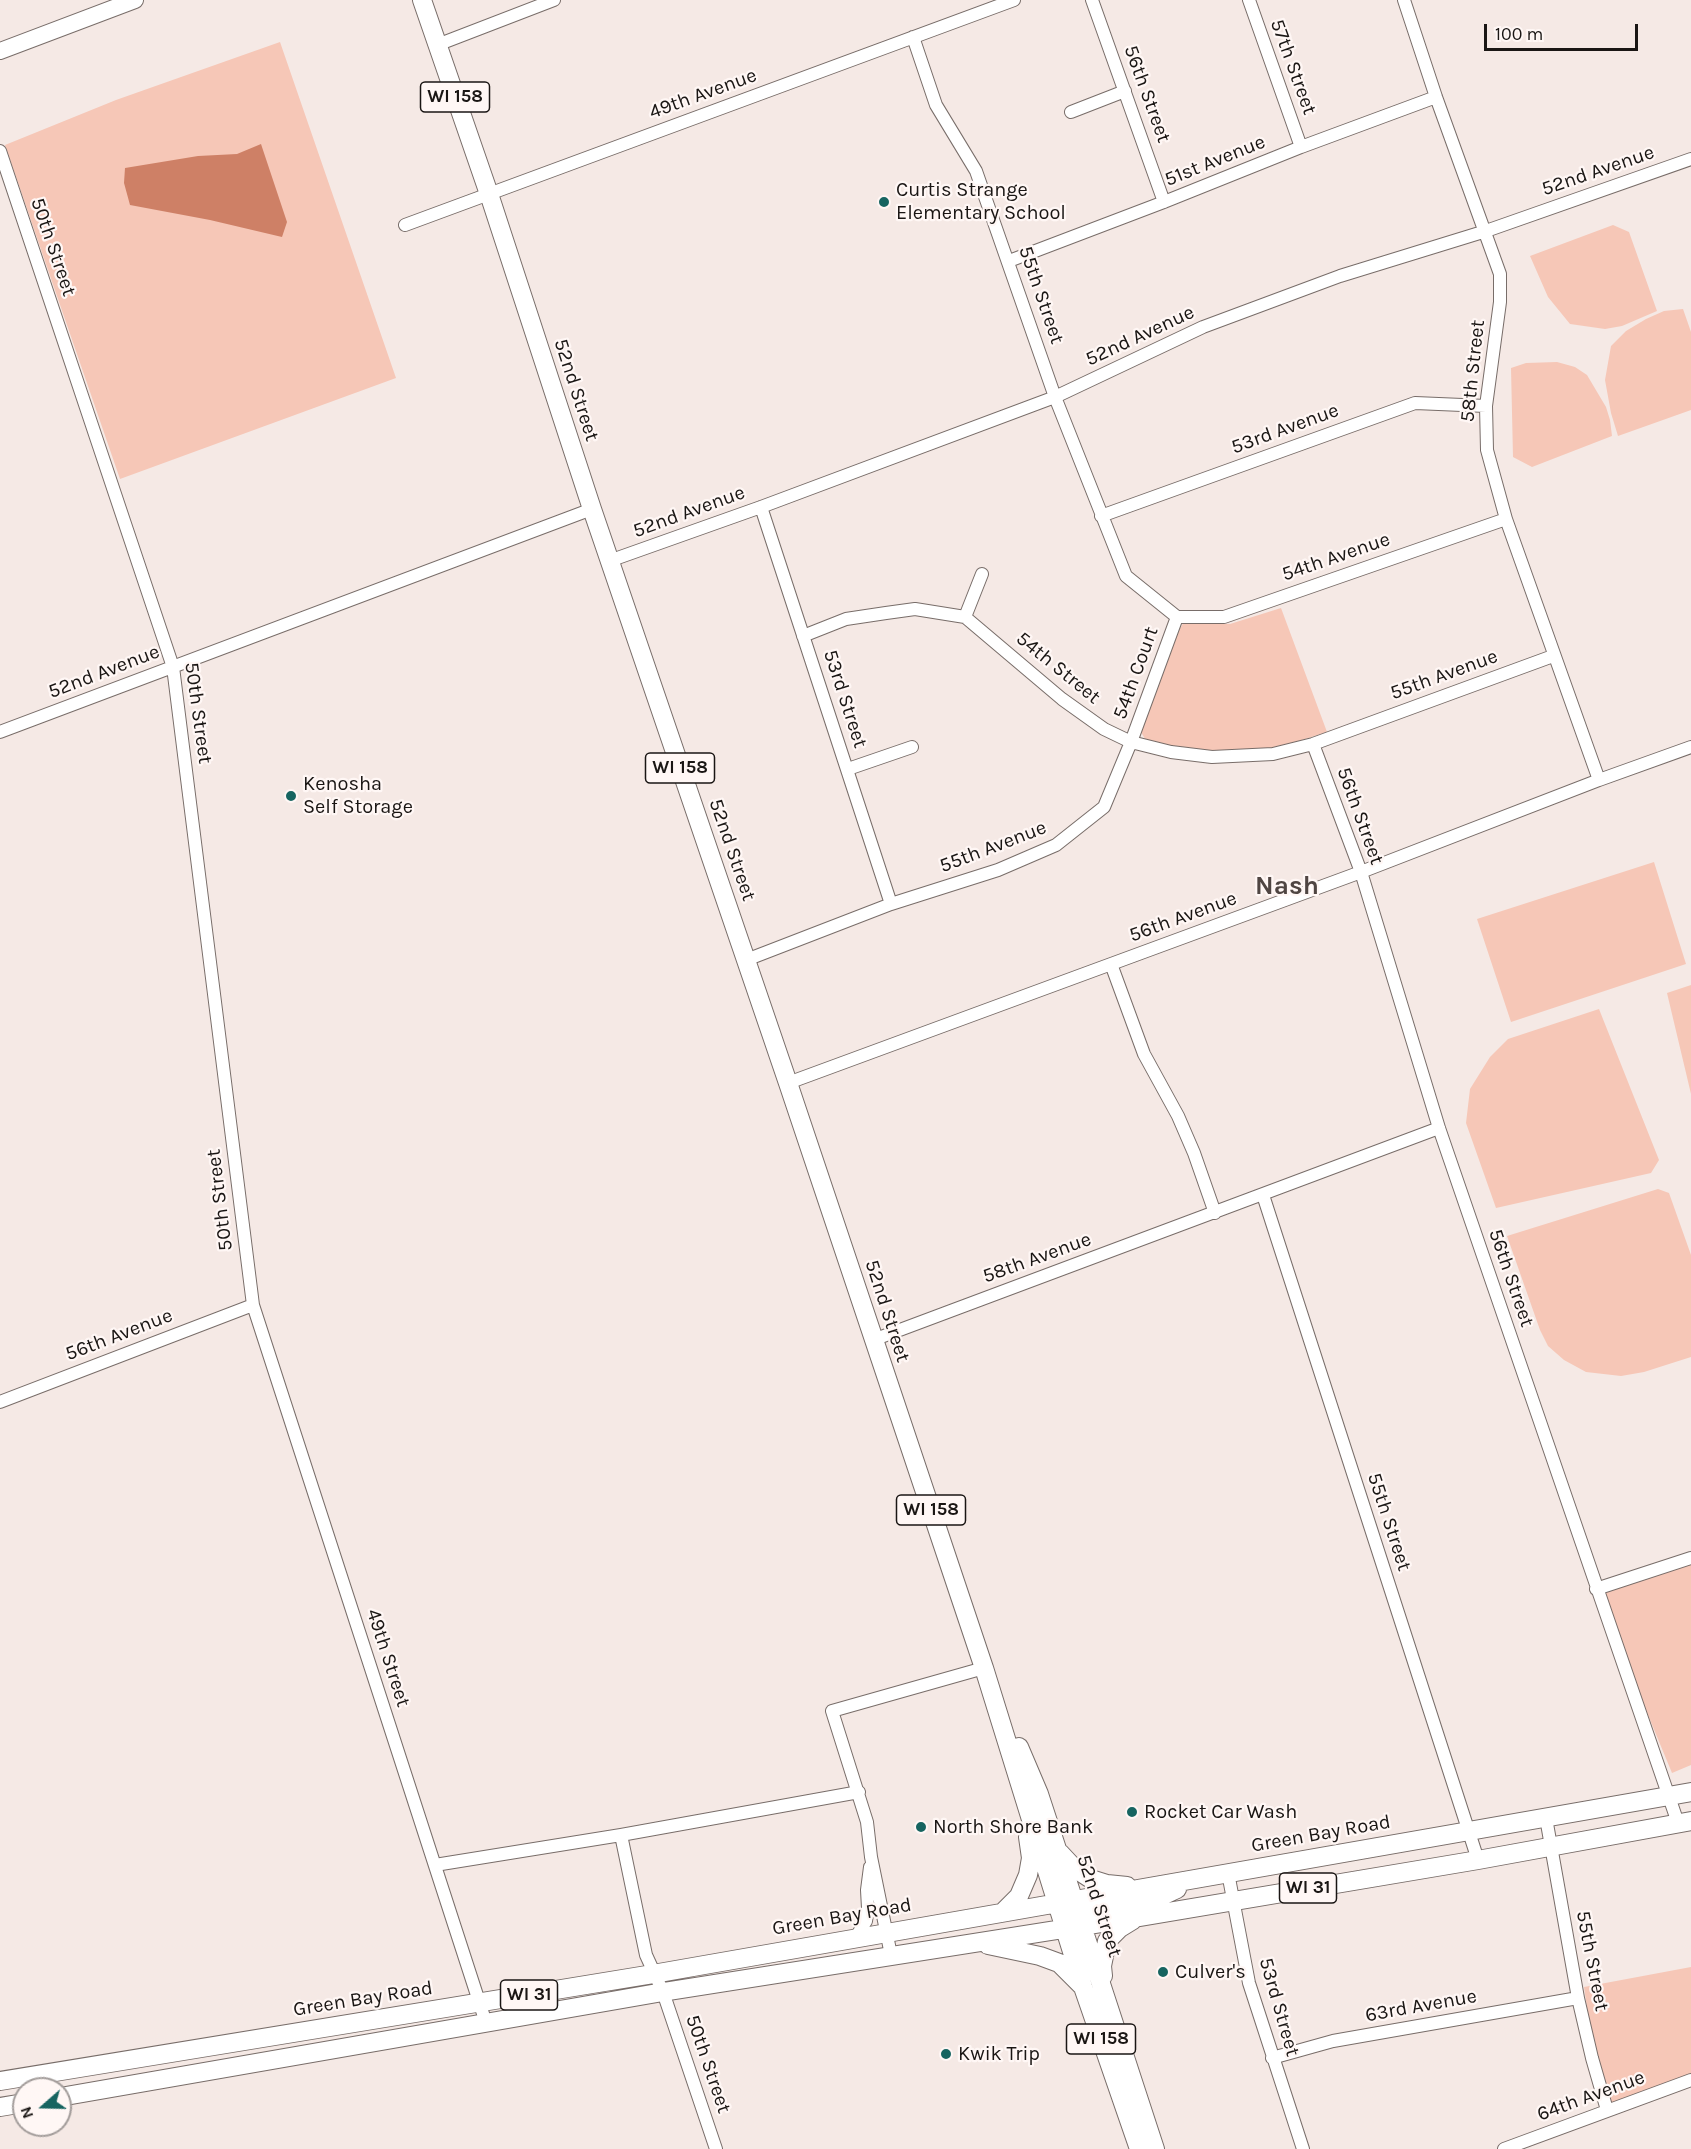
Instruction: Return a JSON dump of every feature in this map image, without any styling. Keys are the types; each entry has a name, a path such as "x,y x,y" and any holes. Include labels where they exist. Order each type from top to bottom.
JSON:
{"main road":[{"name":"52nd Street","path":"422,0 489,194 609,561 788,1083 1015,1767 1071,1915 1103,1990 1155,2149"},
{"name":"52nd Street","path":"986,1675 1029,1770 1057,1849 1083,1988 1139,2149"},
{"path":"1003,1912 1014,1903 1024,1888 1031,1858 1015,1767"},
{"name":"Green Bay Road","path":"72,2095 663,1992 972,1943 1071,1915 1146,1888 1691,1792"},
{"name":"Green Bay Road","path":"0,2081 653,1974 1003,1912 1139,1917 1478,1860 1684,1822"},
{"path":"1057,1849 1074,1868 1091,1879 1107,1884 1146,1888"},
{"path":"1071,1915 1151,1901 1200,1878"},
{"path":"1103,1990 1102,1966 1107,1941 1120,1928 1139,1917"},
{"path":"972,1943 1015,1950 1059,1963 1083,1988"}],"street":[{"path":"0,51 135,0"},
{"path":"437,45 554,0"},
{"name":"49th Avenue","path":"405,225 1014,0"},
{"name":"56th Street","path":"1092,0 1164,202"},
{"name":"57th Street","path":"1249,0 1301,147"},
{"name":"58th Street","path":"1404,0 1436,98 1500,274 1500,302 1486,406 1487,450 1506,519 1599,780"},
{"name":"55th Street","path":"913,37 936,105 976,171 1055,397 1126,576 1177,617"},
{"path":"1071,112 1125,91"},
{"name":"51st Avenue","path":"1008,261 1301,147 1436,98"},
{"name":"50th Street","path":"0,151 173,667 253,1305"},
{"name":"52nd Avenue","path":"609,561 1055,397 1203,327 1340,276 1486,231 1691,159"},
{"name":"53rd Avenue","path":"1101,516 1414,403 1486,406"},
{"name":"53rd Street","path":"761,507 891,904"},
{"name":"52nd Avenue","path":"0,732 592,509"},
{"name":"54th Avenue","path":"1177,617 1224,617 1506,519"},
{"path":"803,636 846,619 905,610 915,609 965,617 982,574"},
{"name":"54th Street","path":"965,617 1062,699 1104,729 1131,742"},
{"name":"54th Court","path":"1131,742 1177,617"},
{"name":"55th Avenue","path":"746,960 891,904 998,870 1056,846 1104,807 1131,742 1171,752 1212,757 1273,754 1313,744 1553,656"},
{"name":"56th Street","path":"1313,744 1360,872 1439,1128 1596,1588 1668,1796 1684,1822"},
{"path":"848,770 912,747"},
{"name":"56th Avenue","path":"788,1083 1691,747"},
{"path":"1112,964 1144,1054 1178,1116 1215,1213"},
{"name":"58th Avenue","path":"873,1340 1439,1128"},
{"name":"55th Street","path":"1263,1195 1478,1860"},
{"name":"56th Avenue","path":"0,1402 253,1305"},
{"name":"49th Street","path":"253,1305 486,2023"},
{"path":"1596,1588 1691,1558"},
{"path":"891,1955 871,1857 868,1828 859,1792 832,1711 986,1675"},
{"path":"435,1864 621,1835 859,1792"},
{"name":"55th Street","path":"1546,1818 1578,1998 1607,2110"},
{"name":"50th Street","path":"621,1835 646,1955 663,1992 716,2149"},
{"path":"856,1937 862,1929 868,1908 867,1890 871,1857"},
{"name":"53rd Street","path":"1228,1873 1247,1974 1303,2149"},
{"name":"63rd Avenue","path":"1272,2058 1333,2041 1578,1998"},
{"name":"64th Avenue","path":"1504,2149 1691,2080"}],"shaded area":[{"path":"280,42 396,378 120,479 5,145 116,100"},
{"path":"261,144 287,222 282,237 210,220 130,205 124,183 125,168 198,156 237,154"},
{"path":"1613,225 1629,232 1657,311 1622,326 1605,329 1570,324 1548,297 1530,256"},
{"path":"1683,309 1691,332 1691,410 1618,436 1605,380 1611,346 1626,331 1646,319 1664,311"},
{"path":"1557,362 1575,367 1587,375 1606,407 1612,436 1532,467 1513,457 1511,368 1526,363"},
{"path":"1281,608 1327,732 1280,747 1257,751 1212,751 1164,745 1145,739 1141,732 1184,622 1230,624"},
{"path":"1654,862 1686,964 1511,1022 1477,919"},
{"path":"1691,985 1691,1094 1667,993"},
{"path":"1599,1009 1659,1160 1651,1173 1496,1208 1466,1123 1470,1089 1490,1057 1508,1039"},
{"path":"1658,1189 1669,1193 1691,1255 1691,1357 1644,1372 1621,1376 1586,1372 1564,1360 1548,1346 1540,1330 1507,1236"},
{"path":"1691,1558 1691,1765 1672,1773 1596,1589"},
{"path":"1691,1967 1691,2077 1609,2105 1594,2056 1584,1987"}],"place":[{"name":"Curtis Strange Elementary School","path":"884,202"},
{"name":"Kenosha Self Storage","path":"291,796"},
{"name":"Rocket Car Wash","path":"1132,1812"},
{"name":"North Shore Bank","path":"921,1827"},
{"name":"Culver's","path":"1163,1972"},
{"name":"Kwik Trip","path":"946,2054"}],"district":[{"name":"Nash","path":"1287,887"}]}
